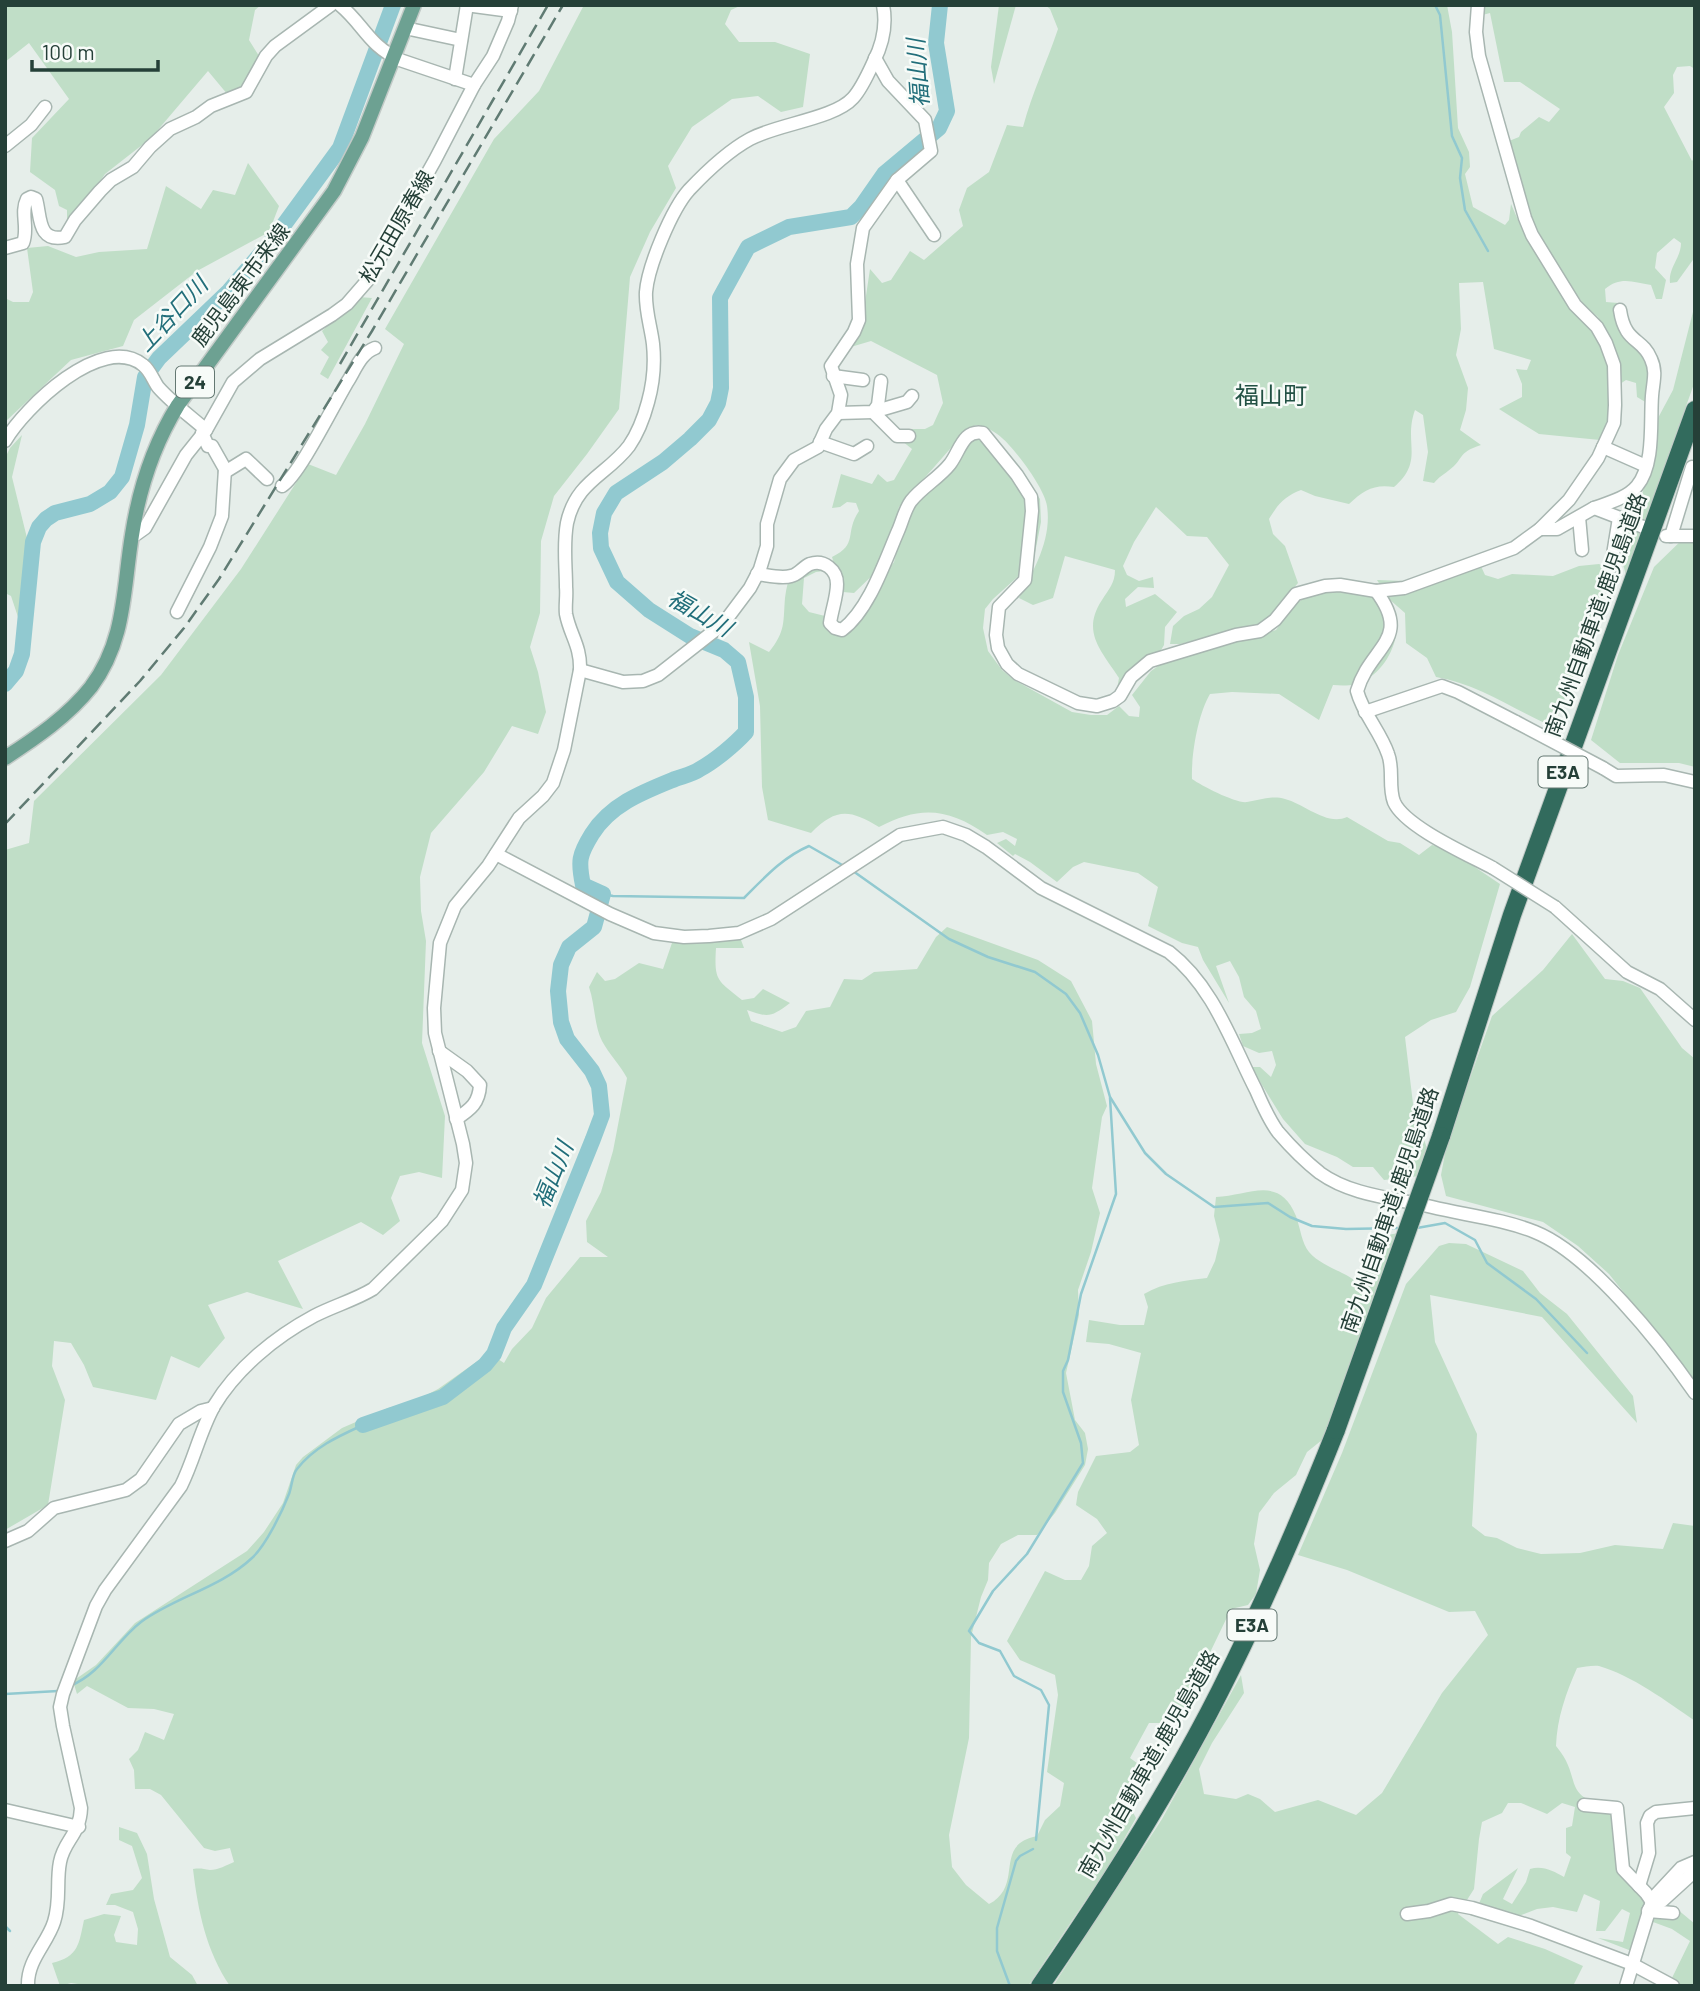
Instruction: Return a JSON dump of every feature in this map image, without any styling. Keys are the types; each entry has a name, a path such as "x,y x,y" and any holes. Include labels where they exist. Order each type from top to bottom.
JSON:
{"highway":[{"name":"南九州自動車道;鹿児島道路","path":"1040,1986 1078,1931 1152,1812 1219,1693 1303,1512 1336,1430 1441,1136 1512,915 1695,410"}],"main road":[{"name":"鹿児島東市来線","path":"5,758 58,721 99,674 116,638 122,616 131,538 151,461 162,434 178,405 334,191 362,137 385,52 405,28 414,5"}],"street":[{"path":"5,248 23,243 26,231 24,207 27,199 32,197 36,199 40,225 45,232 56,238 65,237 75,220 106,186 133,167 170,129 196,117 211,106 246,92 266,56 275,46 331,5"},
{"path":"340,5 385,52 474,85"},
{"path":"455,79 467,5 511,8"},
{"path":"28,1986 31,1964 54,1924 60,1890 60,1863 67,1844 79,1827 81,1808 60,1707 96,1606 123,1563 181,1486 213,1408 231,1382 267,1348 313,1317 373,1289 449,1213 463,1190 466,1163 435,1033 436,973 443,934 455,906 496,854 519,818 544,796 559,772 580,670 580,654 566,614 565,550 568,522 574,504 590,480 627,448 642,419 654,364 646,293 649,276 674,212 688,192 749,139 792,122 833,111 852,100 875,58 885,30 883,5"},
{"path":"757,574 793,576 810,564 829,566 835,572 837,581 830,622 835,628 842,630 849,625 863,605 910,502 953,461 966,436 979,432 990,440 1031,497 1025,580 999,607 996,635 998,648 1007,664 1018,674 1078,703 1097,706 1120,696 1131,677 1150,660 1236,635 1260,631 1269,626 1296,594 1340,585 1376,591 1404,588 1514,548 1540,528 1569,500 1603,447 1614,424 1614,365 1597,327 1575,305 1532,235 1525,218 1479,56 1476,32 1478,5"},
{"name":"松元田原春線","path":"131,538 145,528 186,455 243,371 332,315 347,304 367,281 474,85 493,57 511,8"},
{"path":"405,28 461,40"},
{"path":"580,670 623,682 643,681 658,675 723,624 757,574 767,546 767,524 780,479 794,460 818,447 826,429 838,413 841,395 831,366 859,320 858,264 863,228 897,180 931,151 925,120 888,81 875,58"},
{"path":"5,146 31,125 45,107"},
{"path":"897,180 934,235"},
{"path":"1540,528 1557,529 1594,508 1629,493 1638,485 1646,466 1651,440 1652,394 1656,373 1648,353 1626,333 1620,310"},
{"path":"282,486 303,460 351,373 368,351 375,348"},
{"path":"5,441 25,415 85,365 119,356 144,365 159,387 204,432 208,446 212,446 223,463 225,472 220,522 211,547 177,612"},
{"path":"833,376 863,380"},
{"path":"873,412 878,405 881,381"},
{"path":"838,413 873,412 907,402 912,396"},
{"path":"873,412 898,436 909,436"},
{"path":"820,442 854,454 867,446"},
{"path":"1603,447 1646,466"},
{"path":"225,472 246,459 267,479"},
{"path":"1692,467 1668,536 1695,536"},
{"path":"1594,508 1646,528"},
{"path":"1579,517 1583,550"},
{"path":"1611,567 1619,518"},
{"path":"1376,591 1391,612 1392,623 1389,638 1364,671 1356,691 1389,757 1390,789 1395,805 1407,818 1429,834 1493,868 1555,907 1626,972 1660,989 1695,1020"},
{"path":"1365,712 1442,686 1517,722 1616,776 1664,775 1695,782"},
{"path":"496,854 610,914 654,933 684,937 739,933 771,919 900,835 943,827 965,835 1041,888 1169,952 1186,965 1208,994 1278,1131 1320,1173 1336,1182 1385,1199 1518,1227 1553,1242 1597,1276 1674,1363 1695,1393"},
{"path":"439,1051 467,1071 480,1085 479,1098 467,1112 456,1119"},
{"path":"5,1541 28,1531 54,1508 126,1490 141,1479 179,1424 201,1411 213,1408"},
{"path":"1584,1805 1617,1808 1623,1869 1639,1886 1650,1908"},
{"path":"1639,1886 1649,1853 1647,1823 1650,1816 1656,1812 1695,1808"},
{"path":"5,1810 79,1827"},
{"path":"1626,1986 1653,1898 1681,1868 1695,1862"},
{"path":"1650,1908 1662,1901 1695,1871"},
{"path":"1407,1914 1429,1911 1451,1903 1472,1908 1531,1926 1632,1964 1673,1986"},
{"path":"1650,1908 1673,1913"}],"green space":[{"path":"5,5 261,5 255,10 249,40 259,56 241,96 228,95 208,71 151,138 105,174 82,208 67,222 67,210 59,206 55,190 30,172 32,138 69,99 29,43 5,62"},
{"path":"584,5 742,5 731,10 725,24 739,42 775,42 810,54 803,107 781,112 758,96 732,99 692,127 668,166 676,188 650,232 630,277 619,409 554,496 541,541 540,613 530,647 546,712 538,734 512,726 484,772 431,833 420,877 421,911 426,941 422,1043 445,1116 442,1178 419,1172 400,1176 391,1198 400,1221 383,1235 361,1222 278,1261 303,1309 247,1292 208,1305 225,1338 199,1368 171,1356 156,1400 93,1387 71,1343 54,1341 52,1366 65,1400 48,1505 5,1530 5,850 29,843 34,801 161,675 241,569 308,464 336,475 365,424 404,344 385,329 494,139 539,91"},
{"path":"999,5 1016,5 994,84 991,67"},
{"path":"1045,5 1447,5 1452,32 1458,128 1469,152 1470,167 1465,174 1473,207 1505,225 1509,220 1511,204 1522,229 1564,290 1586,314 1609,356 1615,399 1600,440 1539,434 1499,409 1522,397 1522,384 1516,369 1527,370 1531,360 1494,349 1483,282 1459,283 1461,329 1456,355 1468,388 1466,410 1460,430 1481,445 1464,454 1434,483 1423,481 1428,452 1423,415 1415,410 1409,468 1394,487 1370,489 1349,504 1301,490 1286,498 1276,509 1269,519 1273,534 1285,546 1298,583 1270,616 1258,624 1180,644 1170,644 1173,626 1212,597 1229,565 1207,537 1187,536 1156,507 1134,542 1123,566 1127,575 1139,581 1153,577 1154,588 1138,587 1125,599 1126,607 1155,594 1177,612 1165,627 1164,645 1153,664 1128,691 1117,689 1119,678 1100,649 1093,631 1096,611 1113,582 1115,570 1065,556 1053,598 1033,605 1019,598 1044,542 1047,506 1029,470 1008,443 987,428 978,425 964,433 899,507 889,551 879,569 854,593 843,592 832,557 846,547 859,511 856,503 847,502 832,508 841,474 872,484 878,474 887,482 894,480 912,449 902,441 904,429 925,429 933,425 943,403 937,375 871,341 844,349 861,329 870,269 882,283 891,280 910,251 924,260 963,226 959,210 967,188 989,172 1007,125 1023,127 1058,29 1050,9"},
{"path":"1471,5 1695,5 1695,69 1690,66 1677,67 1673,75 1674,93 1664,107 1692,161 1695,157 1695,257 1677,282 1670,283 1681,243 1674,238 1657,253 1655,268 1666,280 1662,299 1656,299 1651,285 1621,281 1605,289 1606,302 1618,303 1619,323 1660,363 1652,406 1637,397 1636,383 1626,380 1620,384 1609,343 1598,317 1585,306 1556,266 1530,215 1509,141 1519,137 1521,132 1539,117 1549,122 1560,109 1520,82 1504,82 1490,13 1471,18"},
{"path":"248,163 279,206 269,232 197,271 134,320 123,346 71,360 5,422 5,298 13,302 29,302 33,292 27,248 48,246 76,257 99,252 147,249 166,186 201,209 213,190 235,195"},
{"path":"359,297 372,298 328,379 320,374 329,357 321,350 328,342 322,331"},
{"path":"1695,304 1695,381 1626,575 1621,557 1625,535 1648,475 1658,418 1673,390"},
{"path":"22,435 12,477 27,538 28,572 19,620 11,596 5,593 5,458"},
{"path":"985,436 1006,451 1040,499 1041,522 1033,563 985,609 983,628 988,651 1002,670 1014,680 1072,712 1107,715 1119,706 1129,716 1139,717 1140,707 1132,695 1151,671 1164,662 1276,630 1296,603 1335,581 1365,582 1373,598 1396,612 1397,631 1387,659 1374,674 1362,682 1333,685 1319,720 1279,694 1210,694 1196,735 1192,779 1219,794 1242,802 1280,798 1323,817 1347,817 1419,855 1432,845 1448,849 1500,884 1470,987 1456,1012 1431,1020 1405,1037 1414,1112 1428,1151 1420,1176 1384,1180 1373,1167 1353,1167 1337,1157 1305,1144 1283,1119 1251,1067 1260,1067 1271,1077 1276,1065 1272,1051 1259,1053 1243,1046 1239,1034 1261,1029 1256,1011 1244,997 1239,977 1230,961 1216,966 1229,1003 1198,947 1182,943 1148,926 1158,887 1138,873 1084,862 1073,867 1057,882 1030,862 1015,854 1013,856 997,843 1006,839 1015,846 1017,839 1003,832 987,835 960,819 934,813 908,815 879,827 851,814 836,815 811,833 768,820 762,787 760,706 749,642 769,652 781,632 786,591 792,569 818,559 833,570 816,572 804,578 802,604 809,612 829,617 844,628 894,562 904,523 914,505 971,440"},
{"path":"1695,533 1695,767 1679,763 1620,763 1591,740 1618,655 1654,567 1687,535"},
{"path":"1479,562 1485,575 1498,579 1512,574 1553,576 1579,566 1599,564 1613,571 1554,727 1482,692 1436,677 1427,658 1406,643 1405,613 1389,599 1377,580 1406,581"},
{"path":"947,927 1038,960 1071,981 1092,1021 1096,1064 1107,1106 1102,1117 1092,1188 1100,1213 1078,1290 1079,1315 1066,1373 1075,1420 1085,1433 1088,1449 1085,1465 1055,1513 1037,1535 1018,1535 1001,1544 989,1563 988,1580 971,1637 969,1738 949,1835 952,1867 966,1885 989,1904 1000,1896 1005,1887 1016,1848 1023,1841 1037,1836 1045,1820 1060,1806 1064,1783 1047,1772 1058,1695 1055,1675 1020,1660 1007,1641 1045,1571 1065,1580 1081,1580 1089,1566 1092,1546 1107,1533 1097,1519 1076,1505 1078,1492 1096,1456 1130,1452 1139,1445 1131,1400 1141,1353 1109,1344 1086,1342 1089,1320 1120,1325 1144,1325 1148,1307 1144,1294 1167,1284 1207,1278 1220,1240 1214,1216 1216,1197 1262,1190 1281,1195 1296,1216 1309,1252 1360,1285 1381,1236 1405,1232 1346,1387 1322,1440 1307,1452 1296,1475 1274,1493 1259,1513 1254,1544 1260,1570 1256,1594 1248,1605 1231,1609 1176,1723 1149,1723 1130,1758 1144,1768 1127,1801 1136,1818 1110,1864 1028,1986 230,1986 215,1959 204,1930 193,1869 213,1870 234,1862 230,1848 215,1851 204,1848 161,1795 150,1789 135,1789 134,1770 129,1759 138,1750 145,1732 164,1740 174,1714 154,1709 128,1708 87,1686 77,1694 73,1681 96,1665 135,1623 247,1551 264,1532 283,1503 296,1465 303,1457 342,1428 388,1408 415,1401 438,1389 489,1353 504,1363 512,1349 532,1328 546,1298 580,1257 608,1257 587,1242 586,1221 601,1192 613,1151 627,1078 605,1046 597,1028 589,987 597,972 605,981 615,979 639,963 663,969 673,940 741,940 744,948 716,948 719,979 742,1000 754,998 763,989 790,1003 770,1015 747,1010 751,1021 782,1032 796,1027 806,1011 830,1007 844,979 862,980 874,972 917,969 936,937"},
{"path":"1572,934 1605,979 1623,981 1640,988 1682,1048 1695,1059 1695,1382 1609,1274 1578,1246 1543,1222 1446,1196 1441,1175 1447,1143 1492,1016 1543,970"},
{"path":"1449,1243 1466,1244 1523,1271 1540,1293 1567,1314 1633,1396 1637,1423 1542,1317 1430,1295 1435,1342 1477,1434 1472,1526 1485,1536 1541,1554 1580,1553 1615,1545 1663,1549 1673,1523 1695,1526 1695,1721 1636,1682 1611,1670 1594,1666 1577,1668 1558,1726 1556,1746 1579,1792 1598,1804 1616,1809 1627,1868 1649,1905 1634,1952 1598,1938 1623,1942 1630,1913 1622,1909 1605,1931 1596,1931 1600,1901 1584,1894 1577,1912 1553,1907 1537,1909 1516,1917 1478,1906 1483,1894 1518,1868 1503,1899 1512,1904 1526,1882 1530,1869 1543,1868 1564,1877 1571,1857 1566,1853 1566,1828 1572,1826 1575,1807 1562,1803 1547,1814 1521,1803 1508,1803 1502,1813 1482,1822 1474,1889 1458,1914 1498,1944 1508,1937 1545,1949 1583,1966 1573,1986 1053,1986 1162,1819 1241,1675 1244,1693 1199,1769 1204,1794 1236,1799 1248,1794 1260,1799 1275,1812 1318,1800 1356,1815 1382,1793 1442,1693 1488,1635 1475,1611 1449,1612 1347,1570 1298,1555 1342,1453 1406,1284 1439,1246"},
{"path":"119,1827 137,1833 147,1854 154,1899 170,1957 192,1975 198,1986 91,1986 71,1983 60,1986 52,1963 73,1953 79,1942 84,1920 104,1914 121,1916 114,1935 116,1942 137,1945 138,1929 133,1912 115,1905 106,1905 111,1894 133,1890 142,1878 132,1846 119,1840"},
{"path":"1659,1906 1677,1909 1695,1924 1695,1986 1678,1986 1671,1980 1690,1941 1672,1929 1653,1922"}],"waterway":[{"name":"上谷口川","path":"5,684 16,671 22,654 33,542 39,527 55,513 90,504 110,492 122,477 137,425 145,377 159,358 229,291 275,237 340,148 393,5"},
{"name":"福山川","path":"363,1425 443,1397 485,1365 494,1354 504,1328 534,1285 593,1139 602,1115 599,1086 592,1071 567,1039 561,1022 558,991 561,965 569,947 594,927 603,894 583,885 581,858 588,841 600,824 618,807 651,789 697,771 712,762 746,732 746,697 738,662 724,650 690,636 649,610 617,582 601,548 600,533 604,513 616,493 663,462 709,420 718,403 721,388 720,298 748,247 789,227 851,217 884,174 939,128 947,111 936,43 940,5"},
{"path":"1435,5 1440,15 1452,136 1462,158 1460,178 1465,210 1488,251"},
{"path":"603,894 744,898 782,862 809,846 844,866"},
{"path":"853,871 949,939 988,957 1035,972 1066,994 1080,1013 1098,1055 1110,1097 1145,1153 1166,1174 1214,1207 1268,1203 1290,1217 1312,1226 1346,1229 1400,1228"},
{"path":"1036,1840 1049,1705 1041,1690 1014,1676 1000,1651 979,1643 969,1631 993,1591 1027,1554 1083,1463 1081,1443 1063,1392 1063,1371 1068,1360 1081,1294 1116,1194 1110,1098"},
{"path":"1417,1228 1445,1223 1475,1240 1487,1263 1536,1299 1587,1353"},
{"path":"70,1686 100,1665 141,1622 226,1577 252,1558 278,1519 297,1469 319,1448 363,1425"},
{"path":"5,1694 58,1691"},
{"path":"1010,1986 997,1951 997,1928 1016,1861 1033,1849"},
{"path":"5,1926 10,1931"}],"railway":[{"path":"340,364 548,5"},
{"path":"5,824 140,681 184,628 219,579 372,331 563,5"}],"district":[{"name":"福山町","path":"1271,396"}]}
